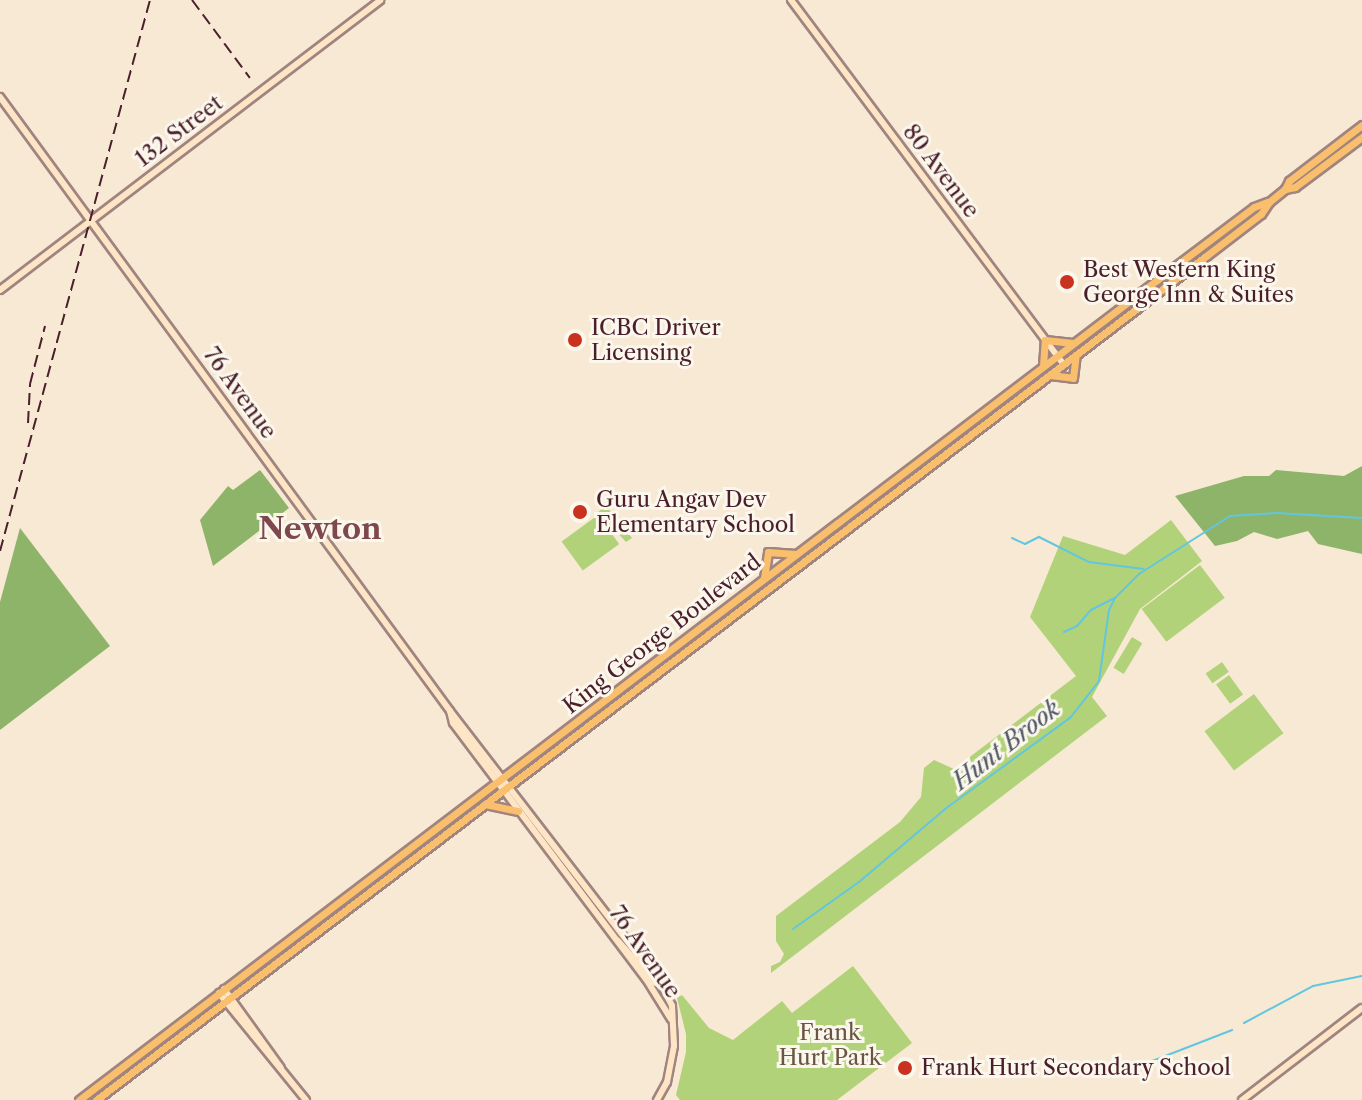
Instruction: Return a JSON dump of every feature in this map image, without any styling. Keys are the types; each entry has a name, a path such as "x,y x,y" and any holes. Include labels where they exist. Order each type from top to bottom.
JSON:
{"main road":[{"name":"132 Street","path":"0,290 380,0"},
{"name":"80 Avenue","path":"791,0 1063,364"},
{"name":"76 Avenue","path":"0,97 504,784 662,986 672,1006 671,1019"},
{"name":"King George Boulevard","path":"79,1100 1050,375 1261,214 1289,181 1362,125"},
{"name":"King George Boulevard","path":"1285,189 1295,187 1362,137"},
{"name":"King George Boulevard","path":"96,1100 485,804 504,784 764,578 1254,207 1269,202"},
{"path":"1043,366 1045,340 1073,343"},
{"path":"1050,375 1073,378 1076,355"},
{"path":"764,578 768,552 796,554"},
{"name":"76 Avenue","path":"504,784 518,811 615,938 671,1019"},
{"path":"485,804 518,811"},
{"path":"615,938 625,945 654,982 662,986"},
{"path":"222,991 306,1100"},
{"path":"1242,1100 1362,1008"},
{"path":"657,1100 667,1082 673,1058 671,1019"},
{"path":"124,1079 133,1064 171,1035 172,1029"}],"green space":[{"path":"1362,466 1362,554 1318,544 1308,531 1277,539 1254,532 1237,541 1215,546 1175,496 1244,476 1269,476 1276,470 1344,476"},
{"path":"260,470 289,508 213,566 200,520 228,486 233,490"},
{"path":"606,506 632,538 626,542 598,512"},
{"path":"598,515 619,544 583,571 562,541"},
{"path":"1171,520 1202,561 1140,609 1092,697 1107,716 771,973 771,966 780,962 784,954 776,941 776,916 900,822 921,797 924,768 934,760 954,769 1076,676 1030,617 1063,536 1125,555"},
{"path":"20,528 110,646 0,730 0,602"},
{"path":"1200,565 1225,598 1166,642 1142,609"},
{"path":"1132,637 1142,643 1124,674 1113,668"},
{"path":"1222,662 1229,672 1212,683 1206,673"},
{"path":"1229,675 1243,694 1230,704 1216,684"},
{"path":"1254,694 1283,733 1234,770 1204,731"},
{"name":"Frank Hurt Park","path":"853,966 912,1043 837,1100 680,1100 676,1095 686,1052 686,1034 677,998 682,995 709,1028 733,1040 782,1001 792,1013"}],"waterway":[{"name":"Hunt Brook","path":"793,929 859,882 945,809 1070,718 1099,681 1109,610 1115,598 1139,574 1230,516 1277,513 1362,518"},
{"path":"1012,538 1025,544 1039,537 1089,562 1144,569"},
{"path":"1064,632 1077,626 1091,610 1115,598"},
{"path":"1244,1023 1313,986 1362,976"},
{"path":"1111,1077 1232,1030"}],"railway":[{"path":"0,551 150,0"},
{"path":"192,0 250,78"},
{"path":"28,423 30,384 45,326"}],"place":[{"name":"Best Western King George Inn & Suites","path":"1067,282"},
{"name":"ICBC Driver Licensing","path":"575,340"},
{"name":"Guru Angav Dev Elementary School","path":"580,512"},
{"name":"Frank Hurt Secondary School","path":"905,1068"}],"district":[{"name":"Newton","path":"320,529"}]}
